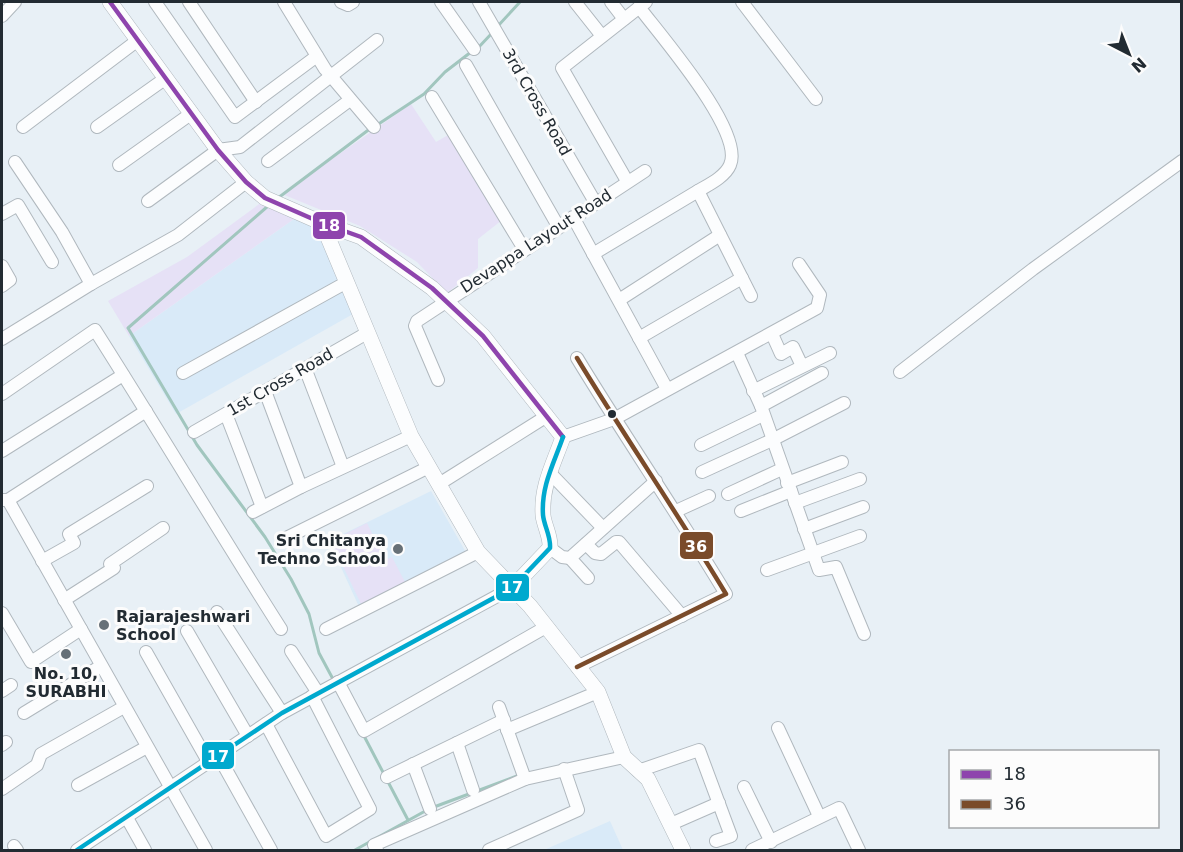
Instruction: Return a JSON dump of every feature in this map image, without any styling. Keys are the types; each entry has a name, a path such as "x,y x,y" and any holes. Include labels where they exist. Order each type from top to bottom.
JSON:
{"street":[{"path":"2,16 15,2"},
{"path":"110,2 218,150 246,182 265,198 361,237 432,288 483,336 563,436"},
{"path":"155,2 235,117 317,56"},
{"path":"189,2 256,102"},
{"path":"284,2 331,77 374,127"},
{"path":"341,2 348,5 353,2"},
{"path":"441,2 474,49"},
{"name":"3rd Cross Road","path":"479,2 595,202"},
{"path":"575,2 602,36"},
{"path":"611,2 624,19"},
{"path":"742,2 816,99"},
{"path":"593,254 715,180 731,164 731,146 712,103 642,4 562,68 627,181"},
{"path":"24,127 138,40"},
{"path":"147,201 218,150 240,147 376,40"},
{"path":"466,65 558,226"},
{"path":"97,127 166,78"},
{"path":"432,97 524,249"},
{"path":"268,161 350,100"},
{"path":"119,165 192,113"},
{"path":"900,372 1033,269 1182,161"},
{"path":"15,162 62,232 91,284"},
{"name":"Devappa Layout Road","path":"438,380 414,323 558,226 645,171"},
{"path":"2,339 91,284 178,235 246,182"},
{"path":"698,191 751,296"},
{"path":"2,214 18,205 52,262"},
{"path":"573,217 667,389"},
{"path":"322,223 411,436 478,552 530,606 598,692 624,757 648,780 683,850"},
{"path":"619,300 720,236"},
{"path":"563,436 614,419 817,308 820,295 799,264"},
{"path":"2,266 10,280 2,286"},
{"path":"639,338 742,278"},
{"path":"183,373 347,282"},
{"path":"2,394 95,330 281,629"},
{"name":"1st Cross Road","path":"194,432 367,333"},
{"path":"772,334 781,354 793,347 802,366"},
{"path":"737,353 762,410 819,570 836,567 864,634"},
{"path":"753,391 830,353"},
{"path":"577,358 614,419 676,511 726,594 577,667"},
{"path":"306,368 343,467"},
{"path":"701,445 822,373"},
{"path":"2,451 123,375"},
{"path":"266,391 301,487"},
{"path":"702,472 772,440 844,403"},
{"path":"146,411 5,500 206,850"},
{"path":"226,414 257,509 411,436"},
{"path":"439,484 547,416"},
{"path":"78,850 282,713 512,588 550,548 551,542 543,516 549,472 563,436"},
{"path":"791,493 842,462"},
{"path":"284,539 429,467"},
{"path":"728,494 782,469"},
{"path":"549,472 603,528"},
{"path":"741,511 791,493 860,478"},
{"path":"570,558 656,481"},
{"path":"42,561 74,543 69,534 147,486"},
{"path":"676,511 709,496"},
{"path":"804,529 863,507"},
{"path":"64,600 114,568 110,564 163,528"},
{"path":"767,570 860,536"},
{"path":"586,543 601,555 619,542 682,616"},
{"path":"550,548 562,557 570,558 588,578"},
{"path":"326,629 478,552"},
{"path":"217,612 282,713"},
{"path":"2,613 31,662 81,629"},
{"path":"338,682 364,731 546,627"},
{"path":"187,631 248,736"},
{"path":"266,724 326,836 370,809 291,651"},
{"path":"146,652 271,850"},
{"path":"24,713 102,666"},
{"path":"387,777 457,743 598,692"},
{"path":"499,706 525,779"},
{"path":"2,789 37,765 41,754 124,707"},
{"path":"778,728 819,816"},
{"path":"457,743 473,790"},
{"path":"78,785 147,747"},
{"path":"638,771 699,750 731,836 716,841"},
{"path":"377,850 374,844 525,779 624,757"},
{"path":"413,765 430,809"},
{"path":"489,850 578,810 564,769"},
{"path":"744,787 771,842"},
{"path":"671,824 719,803"},
{"path":"752,850 839,808 859,850"},
{"path":"127,818 145,850"}],"shaded area":[{"path":"411,104 436,142 450,134 502,220 478,239 478,268 447,293 417,262 360,226 282,194"},
{"path":"262,202 294,219 129,336 108,301 187,257"},
{"path":"294,219 319,228 353,314 176,414 129,336"},
{"name":"Sri Chitanya Techno School","path":"431,491 468,556 360,609 329,541"},
{"path":"367,523 385,560 392,557 405,582 361,604 331,541"},
{"path":"610,821 623,850 544,850"}],"waterway":[{"path":"497,27 520,2"},
{"path":"477,49 493,32"},
{"path":"377,125 424,94 445,72 471,52"},
{"path":"278,198 371,128"},
{"path":"268,206 128,328 197,445 265,537 291,579 309,614 319,653 334,681"},
{"path":"363,734 408,820"},
{"path":"434,807 517,776"},
{"path":"355,850 427,810"}],"transit line":[{"name":"18","path":"110,2 218,150 246,182 265,198 361,237 432,288 483,336 563,437"},
{"name":"36","path":"577,358 726,594 577,667"},
{"name":"17","path":"77,850 282,713 512,588 550,548 543,515 544,494 563,437"}],"place":[{"name":"Sri Chitanya Techno School","path":"398,549"},
{"name":"Rajarajeshwari School","path":"104,625"},
{"name":"No. 10, SURABHI","path":"66,654"}]}
